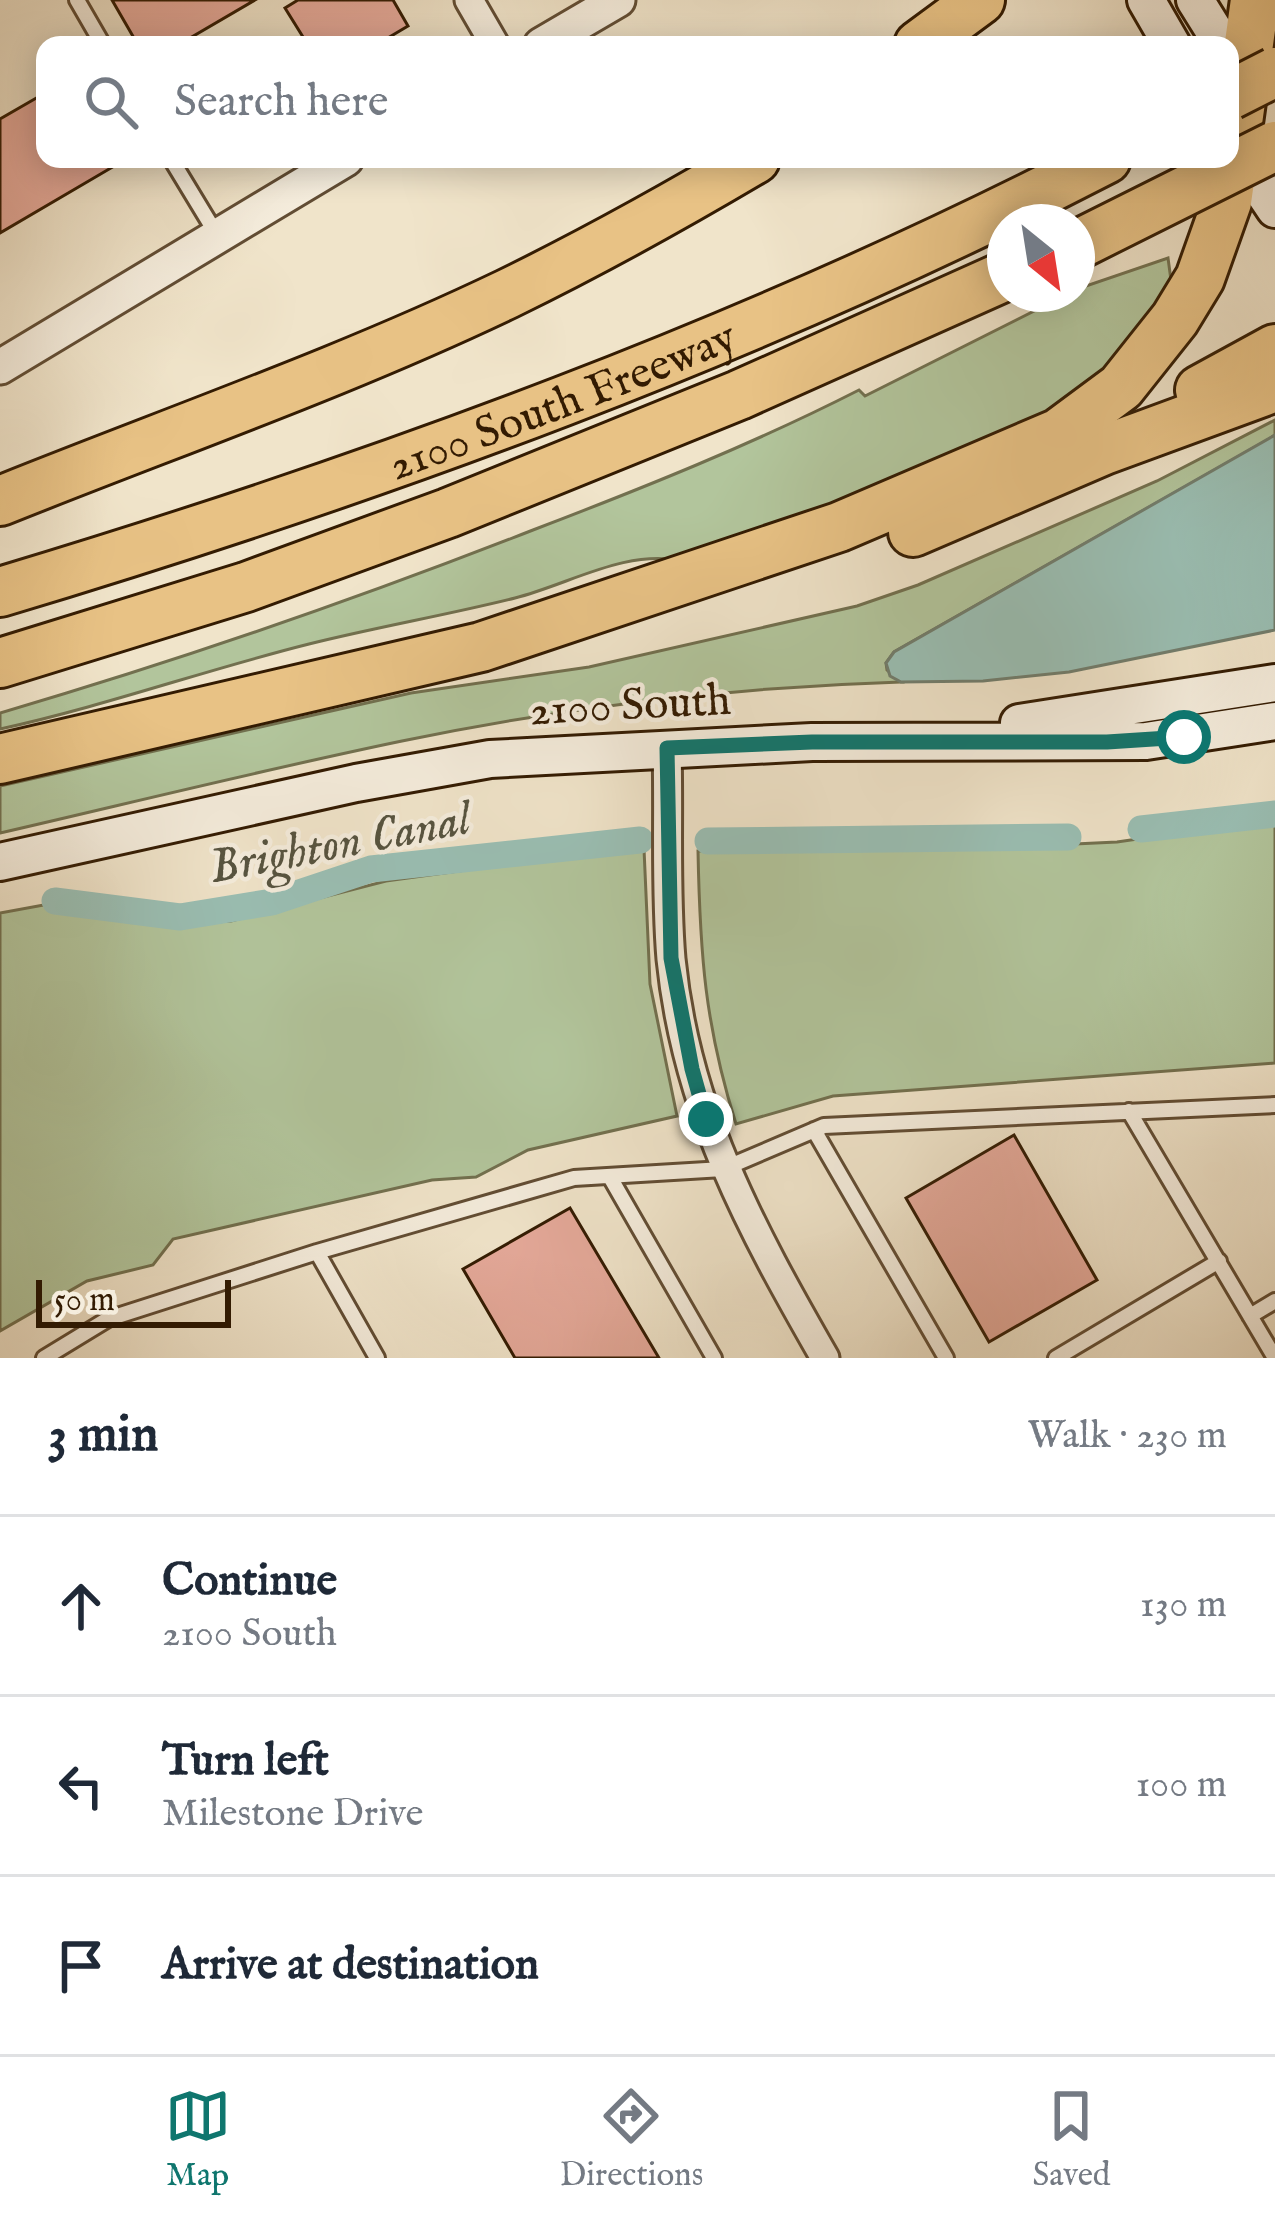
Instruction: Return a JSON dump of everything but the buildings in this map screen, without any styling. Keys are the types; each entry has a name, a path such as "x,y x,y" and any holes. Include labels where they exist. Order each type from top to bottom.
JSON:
{"highway":[{"path":"931,36 980,0"},
{"path":"1239,143 1247,108 1255,0"},
{"path":"0,501 352,362 505,294 739,168"},
{"name":"2100 South Freeway","path":"0,592 217,525 501,425 676,356 921,249 1089,168"},
{"path":"1095,231 1173,168"},
{"path":"481,647 820,534 1059,434 1121,387 1175,319 1217,238 1233,168"},
{"name":"2100 South Freeway","path":"0,663 246,587 448,513 739,395 987,283"},
{"path":"1104,450 1240,364 1275,349"},
{"path":"0,759 481,647 619,625 767,587 992,501 1104,450 1275,387"}],"main road":[{"path":"1146,0 1167,36"},
{"path":"1195,0 1212,36"},
{"path":"1247,108 1275,209"},
{"path":"812,742 1061,718 1275,683"},
{"name":"2100 South","path":"0,862 356,783 490,759 812,742 1126,742 1202,735 1275,721"}],"street":[{"path":"469,0 490,36"},
{"path":"556,36 618,0"},
{"path":"1,363 331,168"},
{"path":"667,748 671,958 692,1069 723,1168 754,1235 825,1358"}],"lane":[{"path":"76,0 98,36"},
{"path":"177,168 217,235"},
{"path":"44,1358 108,1319 317,1252 574,1178 723,1168 824,1126 1275,1105"},
{"path":"1129,1112 1275,1358"},
{"path":"814,1130 946,1358"},
{"path":"610,1177 714,1358"},
{"path":"317,1252 377,1358"},
{"path":"1057,1358 1219,1261"},
{"path":"1250,1316 1275,1301"}],"green space":[{"path":"1168,258 1171,280 1158,310 1097,382 999,441 682,561 619,564 515,598 309,644 0,729 0,713 335,604 657,481 859,390 865,396 1032,312 1095,312 1095,283"},
{"path":"1275,420 1275,435 1269,439 894,652 887,670 901,682 713,694 526,718 351,752 0,833 0,786 411,693 589,667 857,606 918,585 1157,481"},
{"path":"1275,819 1275,1063 833,1096 736,1124 706,989 698,851 1117,842"},
{"path":"644,849 650,984 677,1116 528,1150 476,1177 432,1180 173,1239 153,1265 87,1281 0,1331 0,913 49,904 168,925 231,921 386,881"}],"water":[{"path":"1275,435 1275,630 1069,672 983,681 901,682 890,676 886,663 894,652"}],"waterway":[{"name":"Brighton Canal","path":"1141,829 1275,814"},
{"name":"Brighton Canal","path":"708,841 1068,837"},
{"name":"Brighton Canal","path":"55,901 180,917 272,902 371,869 640,840"}],"route":[{"path":"706,1119 671,958 667,748 1184,737"}]}
